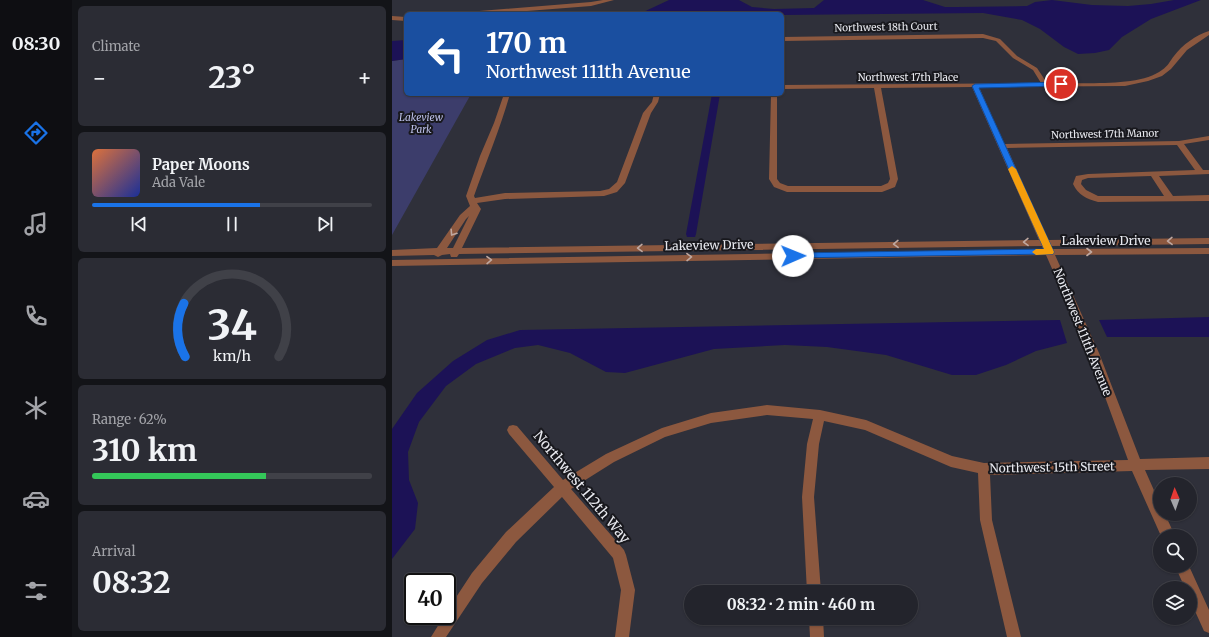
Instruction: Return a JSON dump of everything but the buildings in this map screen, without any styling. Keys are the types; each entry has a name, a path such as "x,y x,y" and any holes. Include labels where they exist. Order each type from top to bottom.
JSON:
{"street":[{"path":"486,12 569,3 591,4 611,0"},
{"path":"392,18 404,19"},
{"name":"Northwest 17th Place","path":"784,88 1125,84 1151,79 1163,72 1171,66 1179,54 1190,44 1209,33"},
{"name":"Northwest 18th Court","path":"784,39 960,36 991,37 998,40 1015,57 1035,69 1045,84"},
{"name":"Northwest 111th Avenue","path":"975,86 1094,353 1136,465 1165,529"},
{"path":"774,96 773,179 777,184 788,189 882,189 892,185 894,179 877,87"},
{"path":"450,261 477,209 470,196 484,156 498,125 506,96"},
{"path":"433,261 473,204 505,196 600,194 611,193 617,189 621,183 647,113 655,102 656,96"},
{"name":"Northwest 17th Manor","path":"1002,146 1179,143 1209,138"},
{"path":"1179,143 1205,172"},
{"path":"1205,172 1154,175 1088,176 1079,178 1077,184 1080,191 1086,195 1098,199 1209,198"},
{"path":"1154,175 1170,198"},
{"name":"Lakeview Drive","path":"392,253 440,251 1209,240"},
{"name":"Lakeview Drive","path":"392,263 433,261 1209,251"},
{"name":"Northwest 15th Street","path":"438,637 482,572 511,537 562,488 610,458 662,433 711,418 767,410 820,415 866,425 951,461 984,469 1209,463"},
{"path":"814,585 808,497 813,444 820,415"},
{"name":"Northwest 112th Way","path":"513,430 619,555 628,590 622,637"},
{"path":"984,469 986,520 1014,637"},
{"path":"1185,573 1209,626"},
{"path":"816,625 817,637"}],"green space":[{"name":"Lakeview Park","path":"404,59 404,96 470,96 392,235 392,61"}],"shaded area":[{"path":"669,0 739,0 752,7 774,9 814,8 824,0 923,0 945,7 957,7 1027,6 1035,2 1052,0 1092,5 1128,6 1174,0 1201,0 1151,19 1122,37 1109,50 1078,54 1064,47 1040,29 1022,20 983,13 784,15 784,12 643,12"},
{"path":"404,40 404,59 392,61 392,41"},
{"path":"1209,317 1209,337 1107,337 1099,320"},
{"path":"1060,320 1067,343 1036,351 1006,365 976,375 952,375 886,355 827,347 785,345 714,349 625,373 606,372 570,353 538,345 515,348 476,364 446,386 419,422 408,452 409,480 418,503 415,529 392,559 392,429 417,393 453,361 487,340 520,330"}],"waterway":[{"path":"691,234 716,96"}],"slow traffic":[{"path":"1012,169 1050,252 1036,252"}],"route":[{"path":"793,256 1050,252 975,86 1061,84"}]}
